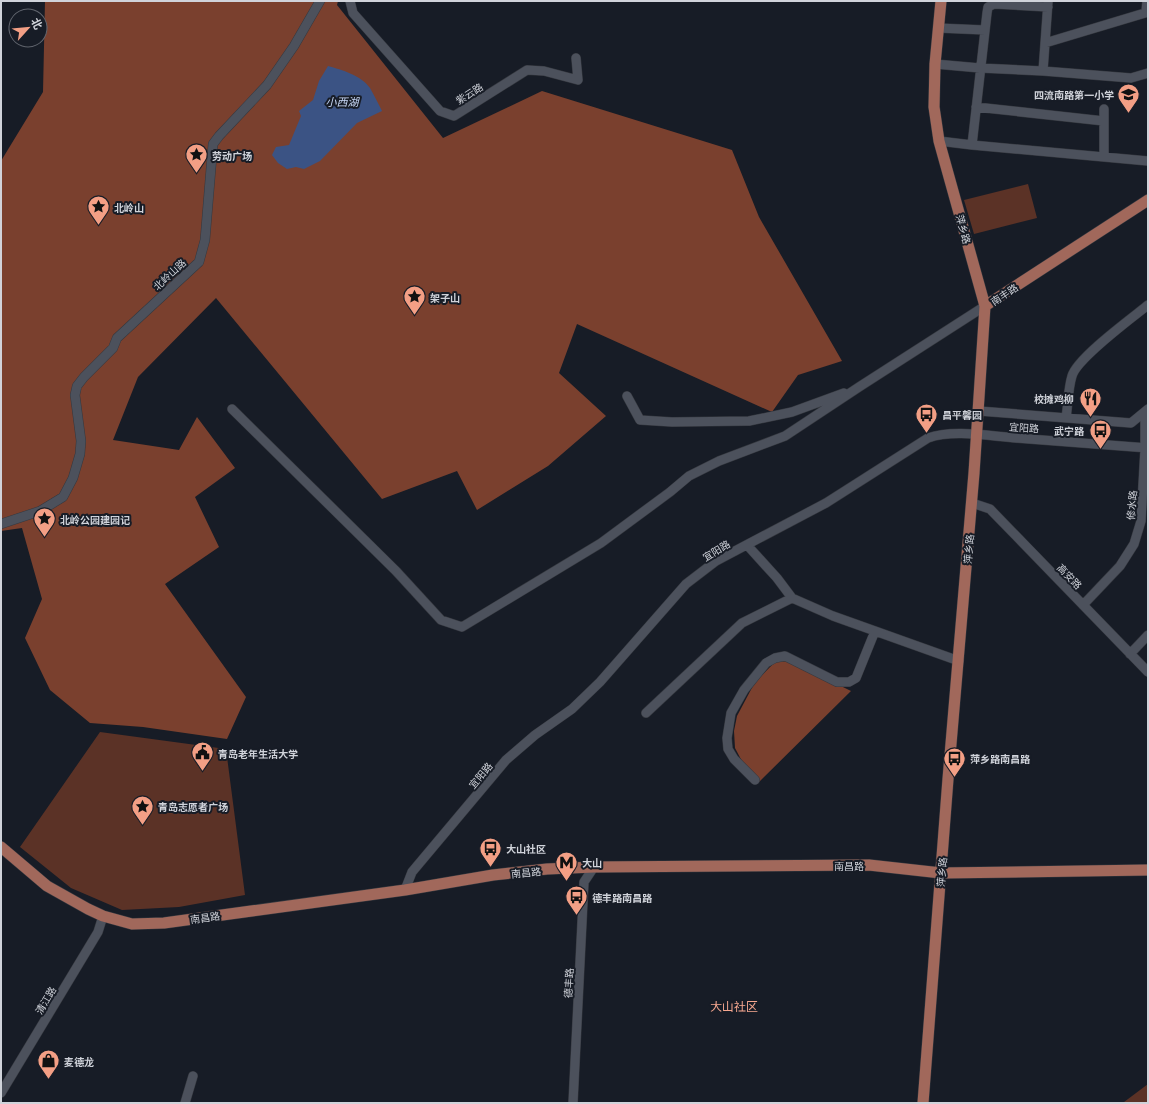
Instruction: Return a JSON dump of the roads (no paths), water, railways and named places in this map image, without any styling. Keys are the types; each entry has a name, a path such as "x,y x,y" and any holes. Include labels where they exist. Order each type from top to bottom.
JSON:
{"main road":[{"name":"萍乡路","path":"923,1103 972,503 985,306 939,141 934,107 934,64 941,1"},
{"name":"南丰路","path":"985,306 1148,200"},
{"name":"南昌路","path":"1,847 47,886 103,916 132,924 164,923 406,890 493,875 594,867 869,865 941,873 1148,870"}],"street":[{"name":"北岭山路","path":"1,524 40,512 63,497 73,478 80,454 81,441 75,395 77,386 113,348 117,338 199,262 205,240 213,144 218,136 267,85 294,46 320,1"},
{"name":"紫云路","path":"350,1 353,13 440,111 454,116 527,70 544,71 578,80 576,58"},
{"path":"1045,43 1147,12 1147,1"},
{"path":"972,145 988,7 994,4 1048,4 1043,71"},
{"path":"938,28 985,30"},
{"path":"934,64 1131,78 1148,73"},
{"path":"976,107 1104,121"},
{"path":"1104,108 1104,157"},
{"path":"939,141 1148,161"},
{"path":"1066,418 1072,374 1093,350 1148,305"},
{"name":"南丰路","path":"859,387 985,306"},
{"path":"628,396 640,420 672,422 749,421 792,412 859,387"},
{"path":"232,409 396,571 441,620 462,627 601,543 689,476 719,461 785,436 859,387"},
{"path":"978,411 1131,423 1147,410"},
{"name":"修水路","path":"1083,605 1120,566 1145,525 1147,410"},
{"name":"宜阳路","path":"406,890 412,872 506,760 535,735 572,708 600,682 686,584 716,561 826,503 928,438 947,433 1147,448"},
{"name":"高安路","path":"972,503 990,509 1147,671"},
{"path":"747,545 777,578 792,598 833,616 959,660"},
{"path":"646,713 742,623 792,598"},
{"path":"755,780 734,759 728,749 727,738 731,714 744,690 766,663 774,658 785,656 837,682 849,682 856,678 875,631"},
{"path":"1130,654 1148,635"},
{"name":"德丰路","path":"573,1103 584,882 594,867"},
{"name":"清江路","path":"1,1093 98,932 103,916"},
{"path":"185,1103 193,1076"}],"water":[{"name":"小西湖","path":"328,66 356,76 366,83 382,111 357,123 320,161 304,169 296,167 287,169 278,163 272,155 276,147 289,145 301,116 299,111 313,100 319,81"}],"place":[{"name":"四流南路第一小学","path":"1129,114"},
{"name":"劳动广场","path":"196,174"},
{"name":"北岭山","path":"98,226"},
{"name":"架子山","path":"414,316"},
{"name":"校摊鸡柳","path":"1090,418"},
{"name":"昌平馨园","path":"926,434"},
{"name":"武宁路","path":"1100,450"},
{"name":"北岭公园建园记","path":"45,538"},
{"name":"青岛老年生活大学","path":"202,772"},
{"name":"萍乡路南昌路","path":"954,778"},
{"name":"青岛志愿者广场","path":"143,826"},
{"name":"大山社区","path":"491,868"},
{"name":"大山","path":"567,882"},
{"name":"德丰路南昌路","path":"576,916"},
{"name":"麦德龙","path":"49,1080"}],"district":[{"name":"大山社区","path":"734,1005"}]}
